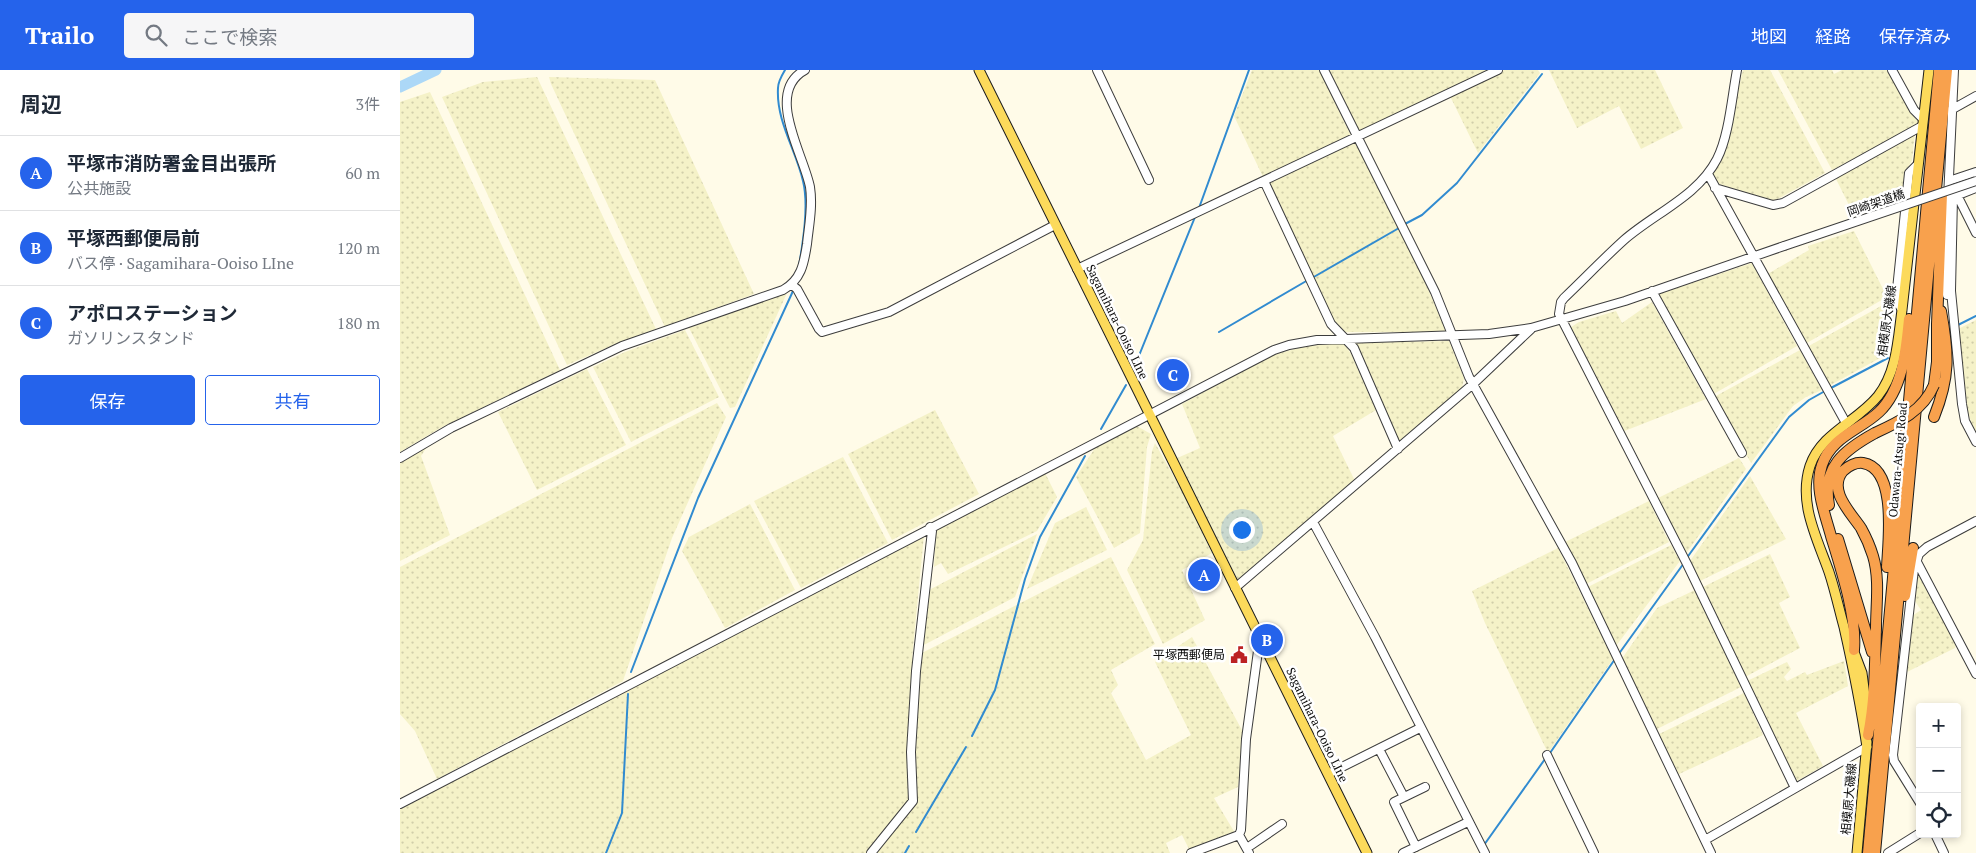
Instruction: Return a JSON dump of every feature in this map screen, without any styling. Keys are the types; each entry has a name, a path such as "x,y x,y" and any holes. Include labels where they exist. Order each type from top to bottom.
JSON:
{"highway":[{"name":"Odawara-Atsugi Road","path":"1875,853 1924,217 1939,70"},
{"name":"Odawara-Atsugi Road","path":"1868,853 1890,646 1906,520 1947,110 1947,70"},
{"path":"1874,667 1872,652 1830,511 1828,486 1836,463 1841,457 1875,433 1917,410 1930,395 1934,385 1937,362 1938,293 1947,110"},
{"path":"1854,650 1855,625 1821,500 1821,465 1836,442 1878,412 1894,389 1903,360 1924,217"},
{"path":"1934,417 1946,380 1948,360 1947,342 1938,293"},
{"path":"1868,734 1872,714 1876,566 1869,544 1846,507 1838,489 1838,480 1841,473 1854,464 1862,463 1875,470 1885,484 1888,498 1890,646"},
{"path":"1890,646 1913,548"}],"main road":[{"name":"Sagamihara-Ooiso LIne","path":"979,70 1367,853"},
{"name":"相模原大磯線","path":"1866,747 1862,710 1844,628 1829,574 1809,518 1805,494 1806,480 1815,454 1831,435 1878,396 1891,373 1898,347 1929,70"},
{"name":"相模原大磯線","path":"1844,628 1862,673 1868,708 1868,734 1857,853"},
{"path":"1854,650 1862,710"}],"street":[{"path":"400,458 451,428 622,346 792,285 802,269 812,203 806,172 790,127 787,101 791,84 798,74 805,70"},
{"path":"1098,70 1149,180"},
{"path":"1324,70 1435,292 1473,384 1572,563 1711,853"},
{"path":"1077,269 1498,70"},
{"path":"1737,70 1724,139 1718,157 1708,174 1696,187 1624,240 1560,302 1559,314 1687,564 1795,788"},
{"path":"1715,188 1773,205 1783,203 1923,123 1892,70"},
{"path":"1954,70 1947,110 1949,181 1946,290 1954,323"},
{"path":"1947,110 1976,96"},
{"path":"1949,181 1976,172"},
{"path":"1708,174 1846,423"},
{"path":"1264,181 1331,324 1354,348 1398,450"},
{"path":"1949,181 1976,233"},
{"name":"岡崎架道橋","path":"400,804 930,527 1274,350 1317,340 1489,334 1531,328 1652,291 1976,181"},
{"path":"1976,188 1953,198 1951,291 1962,404 1966,421 1976,442"},
{"path":"792,285 818,329 822,332 889,312 1056,225"},
{"path":"1652,291 1742,454"},
{"path":"1235,588 1398,450 1473,384 1531,328"},
{"path":"1916,797 1894,761 1893,755 1916,560 1919,554 1927,547 1976,521"},
{"path":"1313,522 1375,637 1481,851"},
{"path":"871,853 913,801 911,752 916,671 932,531 930,527"},
{"path":"1916,560 1976,674"},
{"path":"1263,643 1258,651 1246,739 1240,835 1248,851 1282,824"},
{"path":"1328,774 1420,728"},
{"path":"1705,840 1866,747"},
{"path":"1379,749 1404,797"},
{"path":"1548,756 1594,853"},
{"path":"1416,847 1394,802 1425,787"},
{"path":"1403,853 1468,822"},
{"path":"1191,853 1240,835"},
{"path":"1888,853 1916,836"},
{"path":"1937,838 1944,853"}],"shaded area":[{"path":"1252,70 1319,70 1351,136 1264,179 1234,116"},
{"path":"1326,70 1491,70 1357,132"},
{"path":"1504,70 1538,70 1540,73 1478,153 1450,96"},
{"path":"1549,70 1655,70 1683,128 1641,149 1619,106 1577,128"},
{"path":"1743,70 1770,70 1825,173 1774,201 1716,183 1711,174 1734,108"},
{"path":"1778,70 1832,70 1834,74 1842,70 1888,70 1919,124 1832,170"},
{"path":"537,77 656,329 567,365 442,97 483,82"},
{"path":"549,77 655,80 754,294 665,327"},
{"path":"430,92 560,370 442,427 400,452 400,102"},
{"path":"1915,133 1912,160 1905,174 1904,198 1854,215 1835,177"},
{"path":"1354,140 1423,278 1446,330 1445,332 1340,332 1331,322 1265,183"},
{"path":"1854,231 1887,297 1805,344 1766,275 1809,250 1808,246"},
{"path":"1752,263 1797,346 1712,395 1656,295"},
{"path":"787,293 735,407 730,408 689,328"},
{"path":"1890,301 1895,310 1888,350 1882,357 1827,387 1807,347"},
{"path":"1652,302 1706,399 1622,432 1568,329 1579,322 1616,311 1622,323"},
{"path":"1976,320 1976,438 1967,409 1958,329"},
{"path":"685,330 719,397 631,442 593,367 625,352"},
{"path":"1449,341 1464,378 1462,388 1396,444 1351,343"},
{"path":"1344,343 1351,354 1376,410 1333,436 1355,481 1236,582 1175,459 1200,448 1182,404 1272,355 1307,346"},
{"path":"1800,350 1822,390 1806,397 1793,406 1751,463 1714,397"},
{"path":"587,369 626,445 537,490 498,412"},
{"path":"717,403 726,417 672,538 623,681 437,779 415,731 400,714 400,567"},
{"path":"935,410 979,494 892,540 848,454"},
{"path":"1135,425 1151,434 1147,447 1140,533 1114,548 1076,477 1095,448"},
{"path":"430,442 421,456 450,535 400,561 400,460"},
{"path":"1155,443 1188,502 1212,553 1182,570 1205,620 1163,644 1127,570 1143,540 1152,451"},
{"path":"843,457 888,543 801,588 754,501"},
{"path":"1739,458 1746,469 1685,555 1656,499"},
{"path":"1045,473 1057,497 1037,531 948,574 941,563 934,567 936,530"},
{"path":"1750,476 1786,539 1700,581 1690,561"},
{"path":"1649,501 1669,542 1586,584 1565,542"},
{"path":"750,504 795,590 725,628 682,551 689,537"},
{"path":"1086,507 1107,550 1027,589 1055,523"},
{"path":"1037,534 1015,597 922,646 929,590"},
{"path":"924,535 912,658 1111,557 1155,644 1111,670 1118,685 1111,693 1146,760 1191,735 1155,662 1192,637 1244,734 1238,787 1214,798 1235,833 1190,851 1182,835 1166,843 1170,853 400,853 400,809"},
{"path":"1671,545 1680,561 1616,646 1588,587"},
{"path":"1558,548 1613,659 1548,753 1485,623 1472,591"},
{"path":"1770,554 1790,597 1779,603 1800,648 1745,677 1703,587"},
{"path":"1917,572 1956,644 1955,648 1907,672 1912,616 1921,610 1913,598"},
{"path":"1695,590 1741,687 1655,730 1621,660 1657,608"},
{"path":"1844,661 1848,686 1796,713 1823,766 1795,782 1747,681 1787,662 1791,669 1784,677 1787,681 1805,672 1807,675"},
{"path":"1744,693 1763,735 1677,775 1657,735"}],"waterway":[{"path":"400,87 436,70"},
{"path":"785,70 779,83 778,100 783,124 800,169 805,191 805,223 799,266"},
{"path":"1199,208 1249,70"},
{"path":"1403,225 1422,215 1457,183 1542,74"},
{"path":"1134,368 1195,217"},
{"path":"1312,278 1399,228"},
{"path":"1219,332 1308,280"},
{"path":"631,672 698,498 793,291"},
{"path":"1958,325 1976,316"},
{"path":"1829,389 1888,358"},
{"path":"1101,429 1126,385"},
{"path":"1686,559 1789,417 1809,400 1825,391"},
{"path":"972,736 995,690 1025,579 1040,537 1085,456"},
{"path":"1618,655 1684,563"},
{"path":"1550,753 1615,659"},
{"path":"606,853 622,813 628,694"},
{"path":"916,832 966,747"},
{"path":"1484,845 1545,759"},
{"path":"905,853 909,846"}],"place":[{"name":"アポロステーション","path":"1173,375"},
{"name":"平塚市消防署金目出張所","path":"1204,575"},
{"name":"平塚西郵便局前","path":"1267,640"},
{"name":"平塚西郵便局","path":"1239,655"}]}
